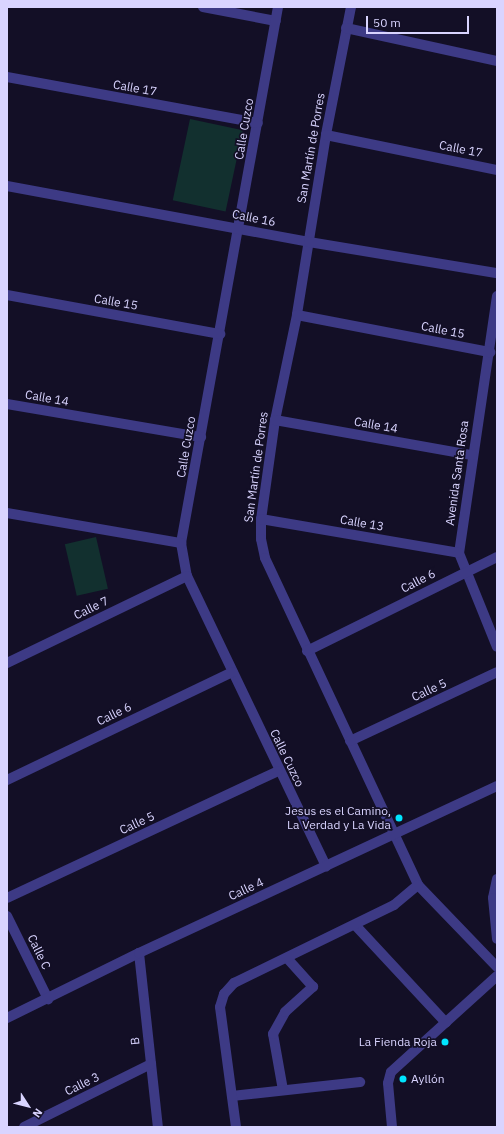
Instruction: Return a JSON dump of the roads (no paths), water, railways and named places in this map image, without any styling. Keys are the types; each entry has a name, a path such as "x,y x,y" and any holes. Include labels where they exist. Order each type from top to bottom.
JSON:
{"street":[{"path":"203,7 276,21"},
{"name":"Calle Cuzco","path":"278,7 181,543 187,576 278,771 326,866"},
{"name":"San Martín de Porres","path":"351,7 326,135 297,315 275,420 261,519 265,558 418,885 497,967"},
{"path":"346,28 497,61"},
{"name":"Calle 17","path":"7,77 258,123"},
{"name":"Calle 17","path":"326,135 497,170"},
{"name":"Calle 16","path":"7,186 309,242 497,273"},
{"name":"Calle 15","path":"7,295 220,334"},
{"name":"Avenida Santa Rosa","path":"497,296 490,352 472,455 459,553 464,572 497,647"},
{"name":"Calle 15","path":"297,315 490,352"},
{"name":"Calle 14","path":"7,404 201,438"},
{"name":"Calle 14","path":"275,420 472,455"},
{"path":"7,513 181,543"},
{"name":"Calle 13","path":"261,519 459,553"},
{"name":"Calle 6","path":"308,650 497,557"},
{"name":"Calle 7","path":"7,663 187,576"},
{"name":"Calle 6","path":"7,780 232,672"},
{"name":"Calle 5","path":"350,741 497,672"},
{"name":"Calle 5","path":"7,898 278,771"},
{"name":"Calle 4","path":"7,1018 139,953 497,786"},
{"path":"497,879 493,898 497,939"},
{"path":"236,1127 220,1007 224,994 234,983 356,926 394,905 418,885"},
{"name":"Calle C","path":"7,916 48,999"},
{"path":"356,926 446,1023"},
{"name":"B","path":"139,953 158,1127"},
{"path":"283,1090 273,1034 285,1012 313,987 287,958"},
{"path":"392,1127 388,1083 391,1072 497,976"},
{"name":"Calle 3","path":"24,1127 151,1064"},
{"path":"232,1096 360,1082"}],"place":[{"name":"Jesus es el Camino, La Verdad y La Vida","path":"399,818"},
{"name":"La Fienda Roja","path":"445,1042"},
{"name":"Ayllón","path":"403,1079"}]}
